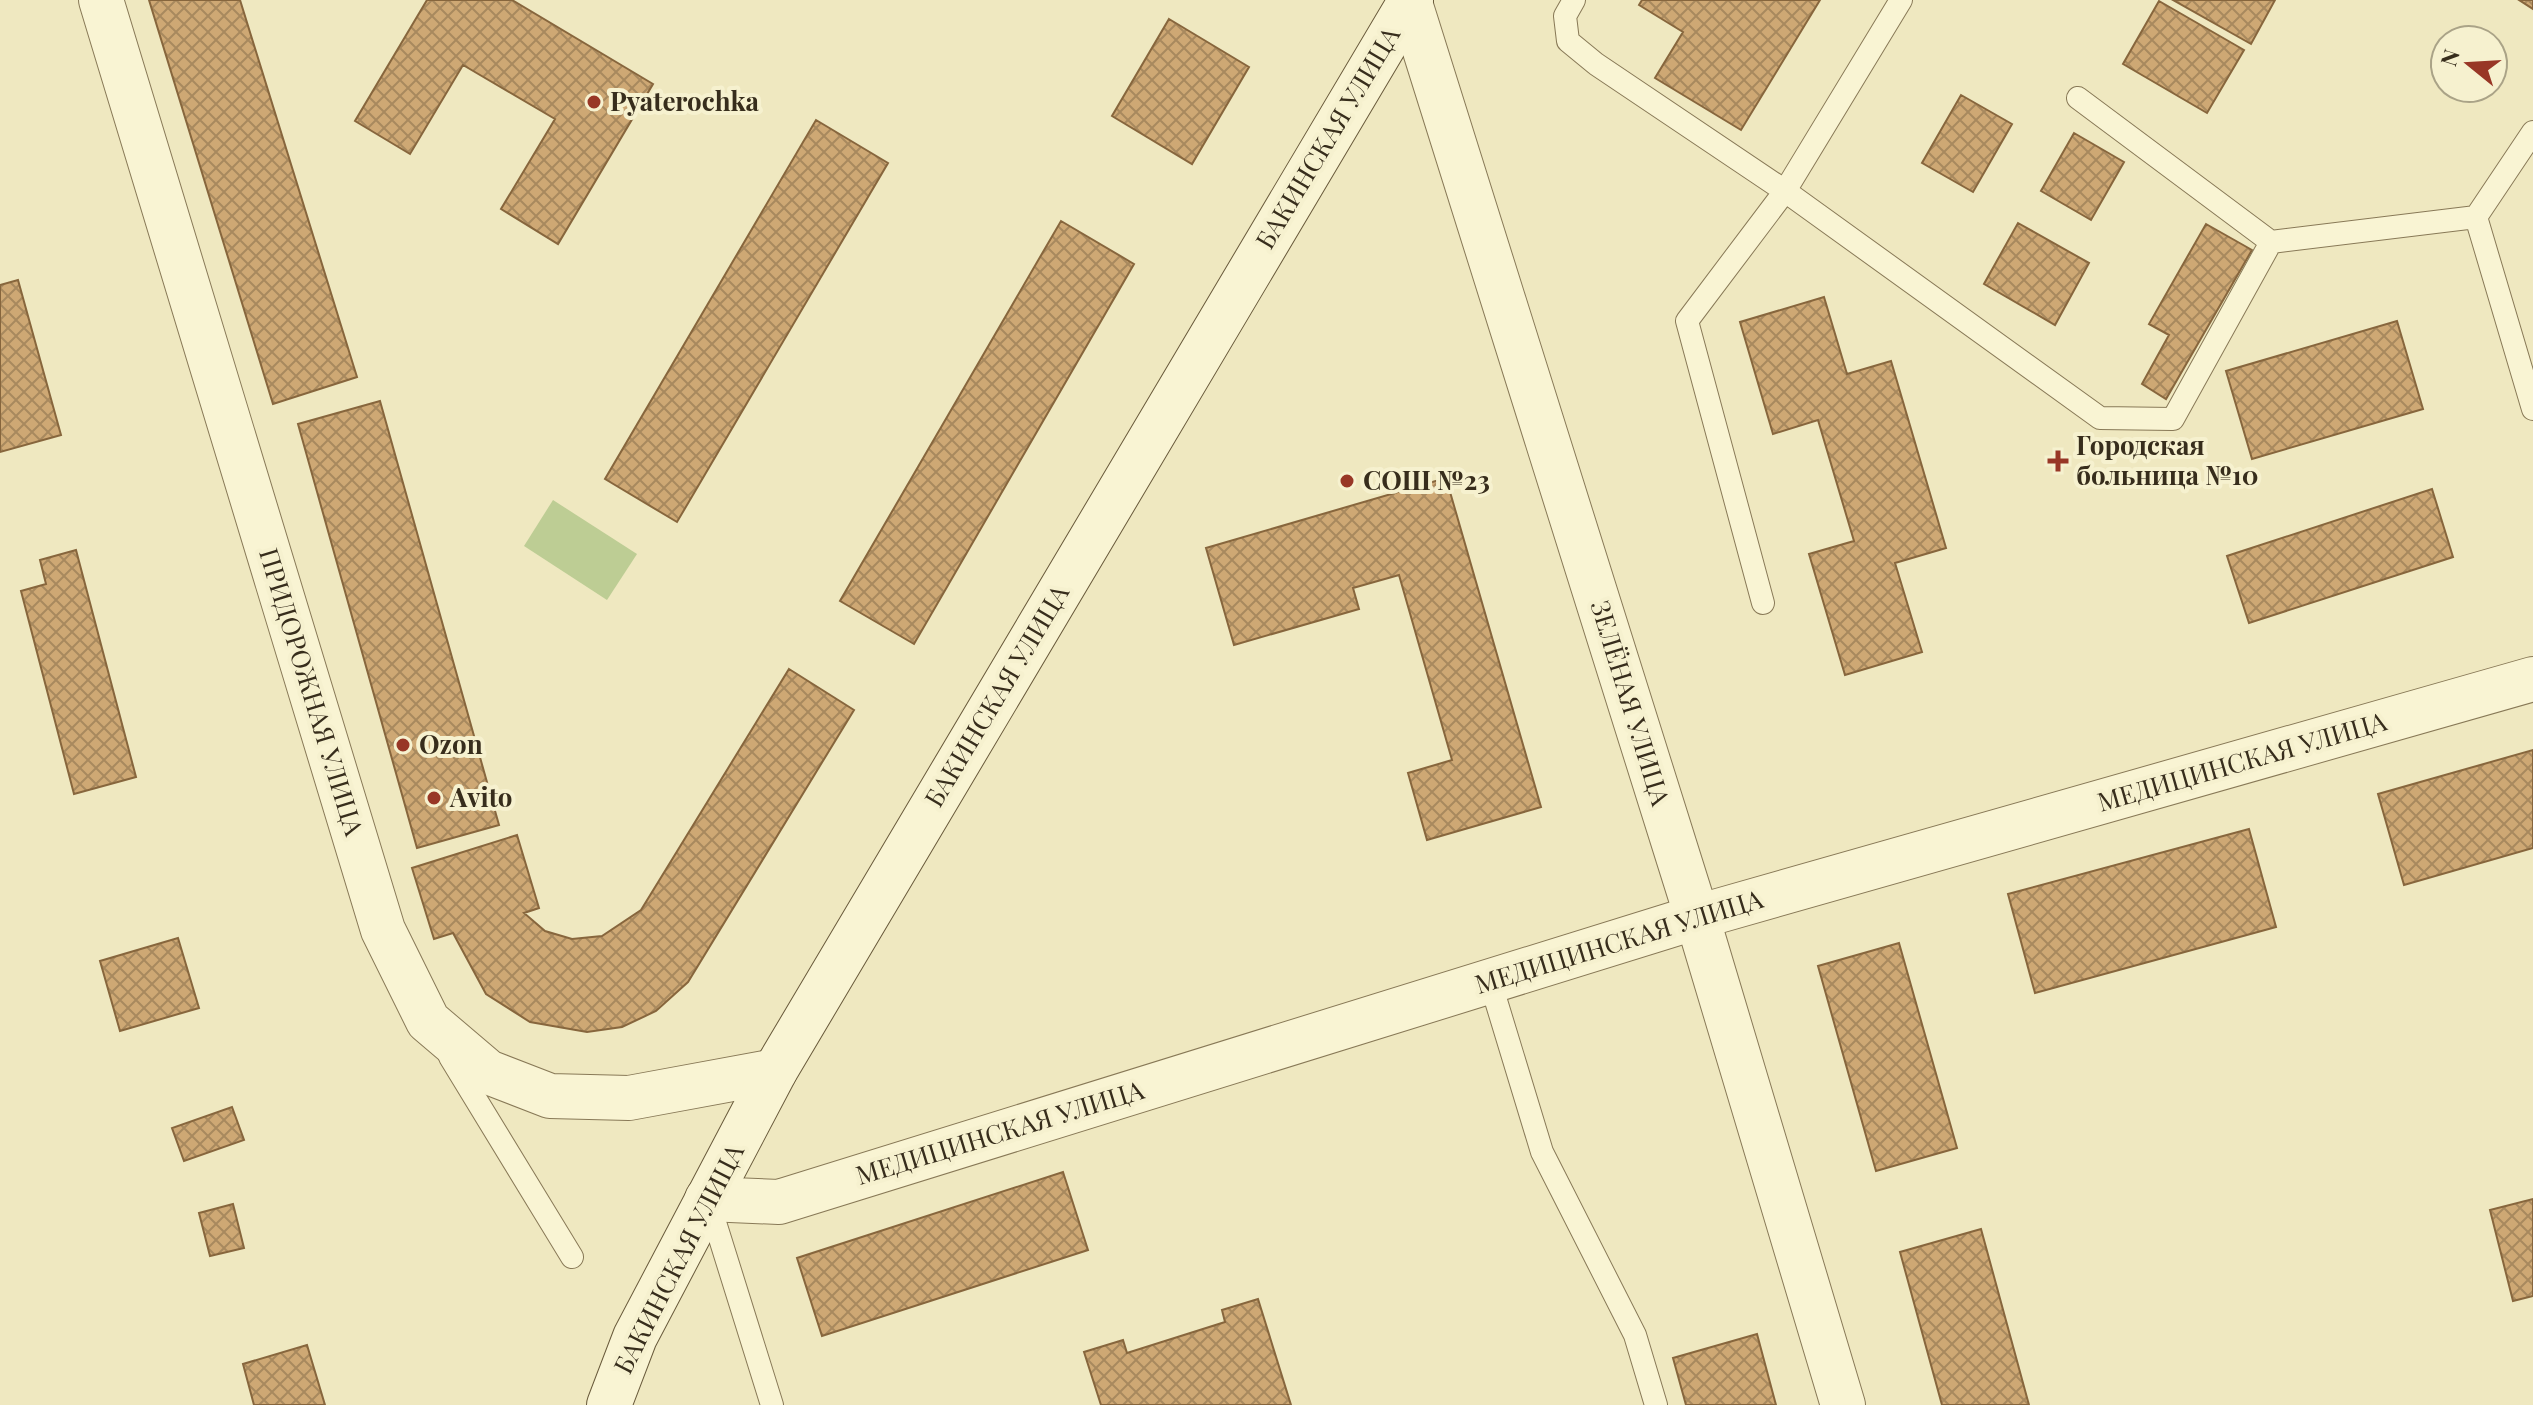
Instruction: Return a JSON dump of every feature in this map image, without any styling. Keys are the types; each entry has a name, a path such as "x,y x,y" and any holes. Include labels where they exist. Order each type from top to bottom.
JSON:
{"street":[{"name":"ПРИДОРОЖНАЯ УЛИЦА","path":"101,0 383,930 428,1021 488,1072 550,1096 629,1098 775,1071"},
{"name":"ЗЕЛЁНАЯ УЛИЦА","path":"1410,2 1697,917 1843,1405"},
{"name":"БАКИНСКАЯ УЛИЦА","path":"609,1405 635,1337 775,1071 1410,2"},
{"name":"МЕДИЦИНСКАЯ УЛИЦА","path":"707,1199 779,1202 1697,917 2533,679"}],"lane":[{"path":"1574,0 1565,16 1568,41 1596,64 1785,191 2100,418 2173,419 2271,242"},
{"path":"1763,603 1687,321 1785,191 1901,0"},
{"path":"2078,98 2271,242 2476,217 2533,132"},
{"path":"2476,217 2533,409"},
{"path":"1490,981 1542,1152 1635,1335 1656,1405"},
{"path":"428,1021 572,1257"},
{"path":"707,1199 772,1405"}],"green space":[{"path":"553,500 637,554 607,600 524,546"}],"building":[{"path":"149,0 240,0 357,377 273,404"},
{"path":"427,0 512,0 653,84 558,244 501,209 555,119 463,65 410,154 355,121"},
{"path":"1642,0 1820,0 1741,130 1655,78 1683,32 1639,5"},
{"path":"2173,0 2275,0 2251,44"},
{"path":"2519,0 2533,0 2533,9"},
{"path":"2159,1 2244,50 2207,113 2123,64"},
{"path":"1169,19 1249,67 1192,164 1112,116"},
{"path":"1961,95 2012,124 1973,192 1922,163"},
{"path":"816,120 888,163 677,522 605,479"},
{"path":"2074,133 2124,162 2091,220 2041,191"},
{"path":"1061,221 1134,264 914,644 840,601"},
{"path":"2018,223 2089,263 2055,325 1984,284"},
{"path":"2206,224 2252,250 2166,399 2142,384 2169,335 2149,324"},
{"path":"18,280 61,435 0,452 0,285"},
{"path":"1824,297 1847,374 1891,361 1946,548 1895,563 1922,652 1845,675 1809,554 1854,541 1818,420 1773,434 1740,322"},
{"path":"2397,321 2423,409 2252,459 2226,371"},
{"path":"380,401 499,825 417,848 298,424"},
{"path":"1446,478 1541,807 1427,840 1408,773 1452,760 1399,575 1353,588 1359,609 1234,645 1206,548"},
{"path":"2432,489 2453,557 2249,623 2227,556"},
{"path":"76,550 136,777 74,794 21,591 46,584 40,560"},
{"path":"789,669 854,710 688,982 656,1011 622,1027 587,1032 530,1022 486,994 453,933 434,939 412,868 517,835 539,908 524,913 545,931 572,939 602,936 641,910"},
{"path":"2533,750 2533,848 2404,885 2378,794"},
{"path":"2249,829 2276,927 2035,993 2008,894"},
{"path":"178,938 199,1008 120,1031 100,961"},
{"path":"1899,943 1957,1148 1876,1171 1818,966"},
{"path":"232,1107 244,1140 184,1161 172,1128"},
{"path":"1063,1172 1088,1250 822,1336 797,1258"},
{"path":"2533,1199 2533,1296 2513,1301 2490,1210"},
{"path":"233,1204 244,1248 210,1256 199,1213"},
{"path":"1981,1229 2029,1405 1942,1405 1900,1252"},
{"path":"1258,1299 1291,1405 1101,1405 1084,1352 1123,1340 1127,1353 1225,1322 1222,1310"},
{"path":"1757,1334 1776,1405 1686,1405 1673,1358"},
{"path":"307,1345 325,1405 254,1405 243,1364"}],"place":[{"name":"Pyaterochka","path":"594,102"},
{"name":"Городская больница №10","path":"2058,461"},
{"name":"СОШ №23","path":"1347,481"},
{"name":"Ozon","path":"403,745"},
{"name":"Avito","path":"434,798"}]}
